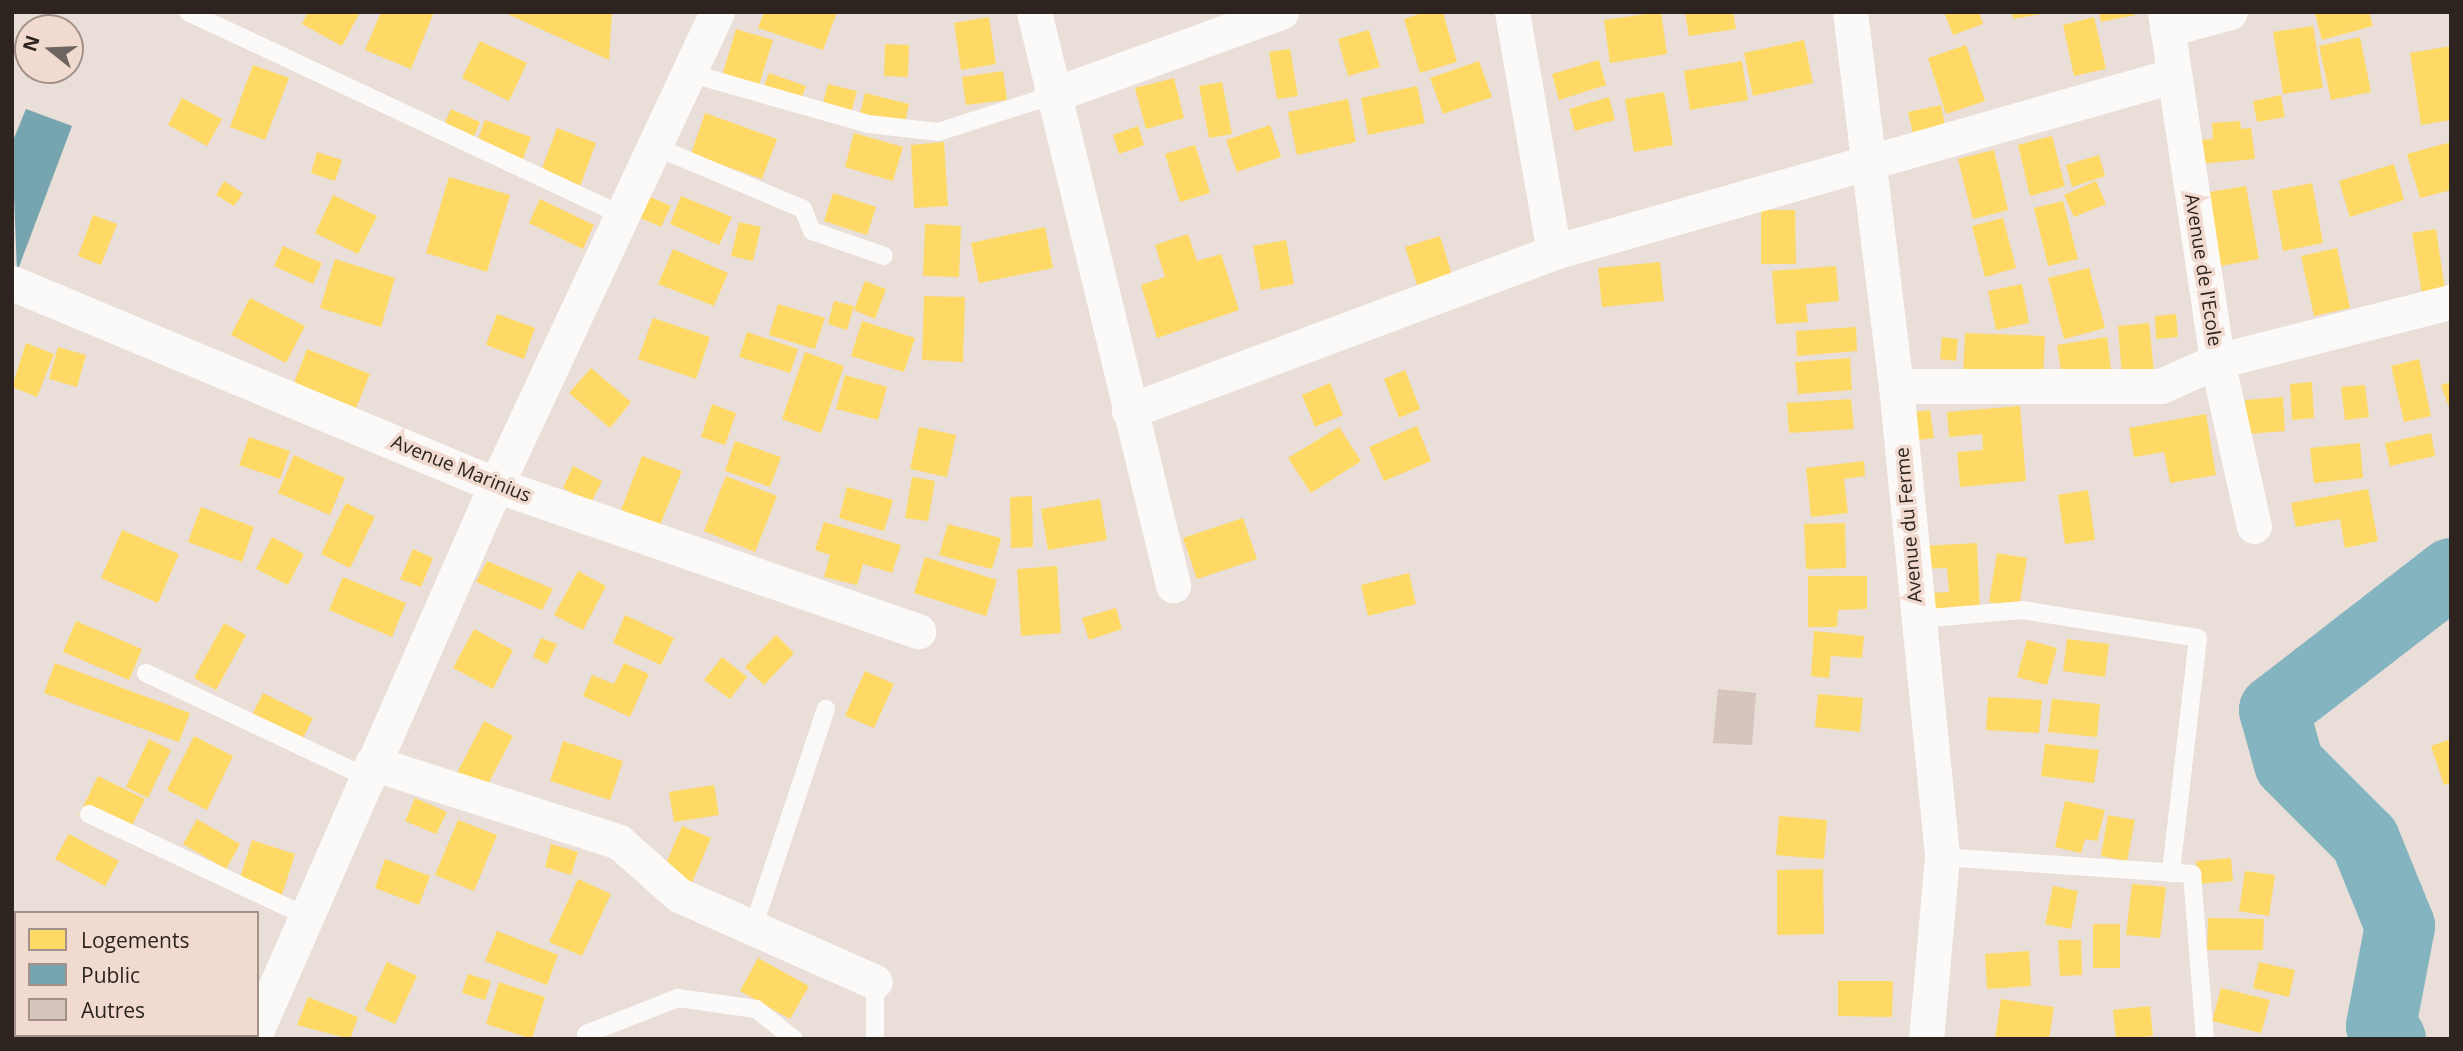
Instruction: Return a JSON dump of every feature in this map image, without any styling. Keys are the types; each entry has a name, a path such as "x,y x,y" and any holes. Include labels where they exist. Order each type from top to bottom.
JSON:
{"street":[{"path":"259,1024 496,485 717,12"},
{"path":"1034,12 1049,96 1173,585"},
{"path":"1049,96 1281,12"},
{"path":"1512,12 1554,252"},
{"name":"Avenue du Ferme","path":"1850,12 1896,386 1942,857 1926,1039"},
{"path":"2166,20 2230,12"},
{"name":"Avenue de l'Ecole","path":"2166,20 2172,76 2217,361 2254,526"},
{"path":"1129,411 1554,252 1870,165 2172,76"},
{"name":"Avenue Marinius","path":"12,283 496,485 918,631"},
{"path":"1896,386 2161,386 2217,361 2451,302"},
{"path":"369,770 619,842 679,895 875,982"}],"lane":[{"path":"188,12 622,215"},
{"path":"689,73 868,124 938,132 1049,96"},
{"path":"654,146 803,209 812,231 884,256"},
{"path":"1917,619 2022,610 2198,638 2171,873"},
{"path":"146,673 369,770"},
{"path":"753,928 826,709"},
{"path":"89,814 306,916"},
{"path":"1942,857 2192,874 2205,1039"},
{"path":"875,982 875,1039"},
{"path":"586,1034 678,998 756,1009 794,1039"}],"building: Logements":[{"path":"308,12 360,12 342,46 302,24"},
{"path":"381,12 434,12 411,69 365,50"},
{"path":"503,12 612,12 609,60"},
{"path":"764,12 837,12 823,50 758,28"},
{"path":"1426,12 1443,12 1457,62 1420,73 1404,19"},
{"path":"1661,12 1667,54 1610,63 1604,20"},
{"path":"1685,12 1733,12 1736,29 1689,36"},
{"path":"1944,12 1979,12 1983,24 1953,35"},
{"path":"2012,12 2041,12 2041,14 2013,19"},
{"path":"2099,12 2135,12 2135,15 2101,22"},
{"path":"2369,12 2373,26 2322,40 2315,14"},
{"path":"989,17 996,64 961,70 954,23"},
{"path":"2094,17 2106,69 2074,76 2063,25"},
{"path":"2313,26 2323,88 2283,94 2273,32"},
{"path":"736,29 773,40 759,85 723,73"},
{"path":"1369,30 1380,67 1348,76 1338,39"},
{"path":"2360,37 2371,92 2331,100 2319,46"},
{"path":"1804,40 1813,83 1753,96 1744,53"},
{"path":"480,41 527,63 509,101 462,78"},
{"path":"885,44 909,45 908,77 884,76"},
{"path":"1966,45 1985,101 1946,114 1928,58"},
{"path":"2451,46 2451,120 2421,125 2410,53"},
{"path":"1290,49 1298,96 1277,99 1269,52"},
{"path":"1599,60 1606,85 1559,100 1552,74"},
{"path":"1479,61 1492,97 1443,114 1430,78"},
{"path":"1742,61 1748,100 1690,110 1684,71"},
{"path":"253,65 289,78 265,140 230,127"},
{"path":"1003,71 1007,100 966,105 962,77"},
{"path":"769,73 806,86 799,105 762,92"},
{"path":"1174,78 1184,118 1146,129 1135,88"},
{"path":"1222,82 1232,134 1209,138 1199,86"},
{"path":"828,84 857,91 849,120 820,114"},
{"path":"1417,86 1425,123 1368,135 1361,98"},
{"path":"1664,92 1673,145 1634,152 1625,99"},
{"path":"865,93 909,104 902,134 858,123"},
{"path":"2281,95 2285,117 2257,122 2253,101"},
{"path":"1609,97 1615,120 1575,131 1569,109"},
{"path":"182,98 222,119 207,146 168,125"},
{"path":"1348,99 1356,142 1297,155 1288,112"},
{"path":"1941,105 1945,126 1913,134 1908,112"},
{"path":"451,109 480,122 470,146 441,132"},
{"path":"705,113 777,139 762,179 691,154"},
{"path":"485,120 531,137 519,170 473,152"},
{"path":"2240,121 2241,129 2251,128 2255,159 2200,164 2198,140 2213,139 2212,123"},
{"path":"1270,125 1281,157 1237,172 1226,140"},
{"path":"1138,126 1144,145 1119,154 1113,135"},
{"path":"557,128 596,143 576,197 537,182"},
{"path":"854,133 903,147 893,181 845,167"},
{"path":"2052,136 2065,186 2030,196 2018,145"},
{"path":"944,142 948,206 914,208 911,145"},
{"path":"2451,142 2451,190 2420,198 2407,154"},
{"path":"1195,145 1210,193 1180,202 1165,154"},
{"path":"1994,150 2008,210 1973,219 1958,159"},
{"path":"317,152 342,160 335,181 311,173"},
{"path":"2099,155 2105,176 2072,187 2066,165"},
{"path":"2394,164 2404,200 2350,217 2339,181"},
{"path":"449,177 510,195 487,272 426,253"},
{"path":"224,181 243,193 234,206 216,195"},
{"path":"2096,181 2106,204 2074,217 2064,195"},
{"path":"2312,183 2323,243 2283,251 2272,191"},
{"path":"2246,186 2259,259 2204,269 2191,195"},
{"path":"833,193 876,207 867,235 824,221"},
{"path":"333,195 377,216 358,254 315,233"},
{"path":"646,195 671,206 661,227 636,216"},
{"path":"681,196 732,217 719,245 670,224"},
{"path":"540,199 594,225 583,249 529,223"},
{"path":"2063,201 2078,259 2048,266 2034,208"},
{"path":"1761,210 1795,210 1796,264 1761,264"},
{"path":"93,215 117,224 101,265 78,256"},
{"path":"2003,218 2016,268 1985,277 1972,226"},
{"path":"739,222 761,227 753,261 731,256"},
{"path":"925,224 961,226 959,277 923,276"},
{"path":"1045,227 1053,268 979,283 971,243"},
{"path":"2436,229 2445,290 2422,294 2412,233"},
{"path":"1188,234 1197,261 1221,254 1239,310 1157,338 1141,285 1165,277 1155,245"},
{"path":"1440,236 1455,285 1421,297 1405,247"},
{"path":"1286,240 1294,284 1261,290 1253,246"},
{"path":"283,246 322,263 313,284 274,266"},
{"path":"2337,248 2350,308 2314,316 2301,256"},
{"path":"673,249 728,273 714,306 658,284"},
{"path":"335,259 395,278 381,327 320,308"},
{"path":"1660,262 1664,301 1602,307 1598,268"},
{"path":"1836,266 1839,301 1806,304 1808,322 1776,324 1772,271"},
{"path":"2089,268 2105,328 2064,339 2048,278"},
{"path":"865,281 886,289 875,319 854,310"},
{"path":"2022,284 2029,323 1996,330 1988,291"},
{"path":"924,296 965,297 963,362 922,360"},
{"path":"250,298 305,326 286,363 231,335"},
{"path":"834,301 854,306 847,330 828,324"},
{"path":"778,304 825,318 815,349 769,335"},
{"path":"497,314 535,328 524,359 486,345"},
{"path":"2176,314 2178,337 2156,339 2155,316"},
{"path":"653,318 710,337 696,379 638,359"},
{"path":"862,321 915,338 904,372 851,356"},
{"path":"2149,323 2154,372 2122,376 2118,326"},
{"path":"1856,327 1857,351 1797,356 1796,331"},
{"path":"747,332 798,349 790,373 739,357"},
{"path":"1965,333 2045,336 2043,379 1963,376"},
{"path":"1942,337 1958,339 1956,361 1940,359"},
{"path":"2107,337 2111,369 2062,377 2057,345"},
{"path":"26,343 54,354 37,397 12,387"},
{"path":"58,347 86,355 77,387 49,379"},
{"path":"307,349 370,374 356,408 294,383"},
{"path":"805,352 844,366 821,433 782,419"},
{"path":"1850,358 1852,390 1798,394 1795,362"},
{"path":"2419,359 2431,416 2404,422 2391,366"},
{"path":"591,368 631,402 610,428 569,393"},
{"path":"1405,370 1420,409 1399,418 1384,379"},
{"path":"845,375 887,387 878,420 836,409"},
{"path":"2312,382 2314,418 2292,420 2290,384"},
{"path":"2451,382 2451,410 2450,410 2441,385"},
{"path":"1330,383 1343,415 1315,427 1302,395"},
{"path":"2365,385 2369,417 2345,420 2341,387"},
{"path":"2283,397 2285,431 2248,434 2245,400"},
{"path":"1851,399 1854,429 1789,433 1787,403"},
{"path":"712,404 736,413 725,445 701,437"},
{"path":"2020,406 2026,481 1960,487 1957,452 1983,450 1982,434 1949,437 1947,412"},
{"path":"1930,410 1934,438 1911,441 1908,413"},
{"path":"2206,414 2216,475 2170,483 2164,452 2134,457 2129,428"},
{"path":"1417,426 1431,461 1384,481 1369,447"},
{"path":"919,427 956,435 947,477 910,469"},
{"path":"1339,427 1361,461 1311,493 1288,458"},
{"path":"2431,433 2435,456 2390,466 2385,443"},
{"path":"249,437 290,451 280,479 239,465"},
{"path":"735,441 781,457 770,487 725,471"},
{"path":"2360,443 2363,478 2314,483 2310,448"},
{"path":"294,455 345,478 330,515 278,493"},
{"path":"642,456 682,471 660,525 621,510"},
{"path":"1864,461 1865,476 1844,479 1848,513 1811,517 1806,468"},
{"path":"573,466 602,481 591,503 563,488"},
{"path":"726,476 777,496 755,552 704,531"},
{"path":"912,477 935,481 928,521 905,518"},
{"path":"847,487 893,500 884,531 839,518"},
{"path":"2368,489 2378,541 2345,548 2340,519 2296,527 2291,503"},
{"path":"2088,490 2095,540 2065,544 2058,495"},
{"path":"1032,496 1033,547 1011,548 1010,497"},
{"path":"1100,499 1107,540 1048,550 1041,509"},
{"path":"346,503 375,517 350,568 321,554"},
{"path":"201,507 254,527 242,562 188,542"},
{"path":"1243,518 1257,559 1197,579 1183,538"},
{"path":"824,522 901,545 892,573 863,564 857,585 824,577 830,555 815,550"},
{"path":"1845,523 1846,568 1806,569 1804,524"},
{"path":"948,524 1001,538 992,569 939,555"},
{"path":"122,530 179,554 158,603 101,578"},
{"path":"272,537 304,554 288,585 256,569"},
{"path":"1977,543 1980,611 1930,613 1930,593 1949,592 1947,568 1922,569 1921,546"},
{"path":"413,549 433,558 421,587 400,579"},
{"path":"1997,553 2027,558 2019,607 1989,602"},
{"path":"925,557 997,580 986,616 914,593"},
{"path":"487,561 553,589 542,610 476,582"},
{"path":"1057,566 1061,633 1021,636 1017,569"},
{"path":"578,571 606,586 583,630 554,615"},
{"path":"1409,573 1416,604 1368,616 1361,585"},
{"path":"1808,576 1867,576 1867,609 1838,610 1837,627 1808,627"},
{"path":"343,577 406,603 392,637 329,610"},
{"path":"1116,608 1122,629 1089,640 1082,618"},
{"path":"625,615 674,638 661,665 613,643"},
{"path":"76,621 142,649 129,680 63,652"},
{"path":"224,623 246,635 216,690 194,678"},
{"path":"474,629 513,650 493,689 453,668"},
{"path":"1814,631 1864,636 1862,658 1831,656 1829,678 1811,676"},
{"path":"776,635 794,653 764,685 745,667"},
{"path":"541,638 557,644 547,664 533,657"},
{"path":"2067,639 2109,644 2105,677 2063,671"},
{"path":"2027,640 2057,648 2047,685 2017,677"},
{"path":"722,657 747,677 730,699 704,680"},
{"path":"55,663 190,713 179,742 44,693"},
{"path":"624,663 649,674 630,717 583,696 592,675 614,684"},
{"path":"865,671 894,684 874,728 845,716"},
{"path":"263,693 313,718 297,750 247,725"},
{"path":"1818,694 1863,698 1860,732 1815,727"},
{"path":"1988,697 2042,700 2039,733 1986,730"},
{"path":"2052,699 2100,704 2097,737 2048,732"},
{"path":"484,721 513,736 484,792 455,777"},
{"path":"194,736 233,756 207,810 167,790"},
{"path":"149,739 171,750 148,798 126,787"},
{"path":"2451,739 2451,783 2444,785 2431,746"},
{"path":"563,741 623,761 610,800 550,781"},
{"path":"2045,744 2099,750 2094,783 2041,776"},
{"path":"98,776 145,799 126,838 79,815"},
{"path":"714,785 719,815 674,822 669,792"},
{"path":"415,798 447,812 436,834 405,821"},
{"path":"2065,801 2105,810 2097,841 2085,839 2081,853 2055,847"},
{"path":"2108,815 2135,820 2127,861 2101,856"},
{"path":"1779,816 1827,820 1824,859 1776,855"},
{"path":"197,819 240,844 226,869 183,844"},
{"path":"458,820 497,835 474,891 435,875"},
{"path":"682,826 711,838 688,892 659,880"},
{"path":"69,834 119,861 105,886 55,859"},
{"path":"252,840 295,854 280,901 237,887"},
{"path":"551,844 578,852 571,875 545,867"},
{"path":"2231,858 2233,881 2198,884 2196,861"},
{"path":"385,859 430,876 419,905 375,888"},
{"path":"1823,869 1824,934 1777,935 1777,870"},
{"path":"2245,871 2275,875 2269,916 2239,911"},
{"path":"578,879 611,894 582,956 549,942"},
{"path":"2132,884 2166,887 2160,938 2126,935"},
{"path":"2053,886 2078,891 2071,929 2045,924"},
{"path":"2208,918 2264,919 2263,950 2207,950"},
{"path":"2093,924 2120,924 2120,968 2093,968"},
{"path":"497,931 558,955 547,985 485,961"},
{"path":"2058,940 2081,940 2082,975 2060,976"},
{"path":"2029,951 2031,986 1987,989 1985,954"},
{"path":"758,958 809,986 790,1019 740,991"},
{"path":"387,962 417,976 395,1024 365,1010"},
{"path":"2259,962 2295,970 2289,997 2253,988"},
{"path":"468,974 491,981 485,1000 462,993"},
{"path":"1838,981 1893,981 1892,1017 1838,1016"},
{"path":"499,982 545,997 532,1039 486,1024"},
{"path":"2221,988 2270,1000 2261,1033 2212,1021"},
{"path":"308,997 358,1017 350,1039 297,1025"},
{"path":"2001,999 2054,1007 2049,1039 1995,1039"},
{"path":"2150,1006 2153,1036 2116,1039 2113,1010"}],"building: Public":[{"path":"26,109 72,126 17,272 12,143"}],"building: Autres":[{"path":"1718,689 1756,693 1752,745 1713,743"}],"waterway":[{"path":"2391,1039 2381,1026 2400,926 2365,840 2289,764 2274,710 2451,573"}]}
